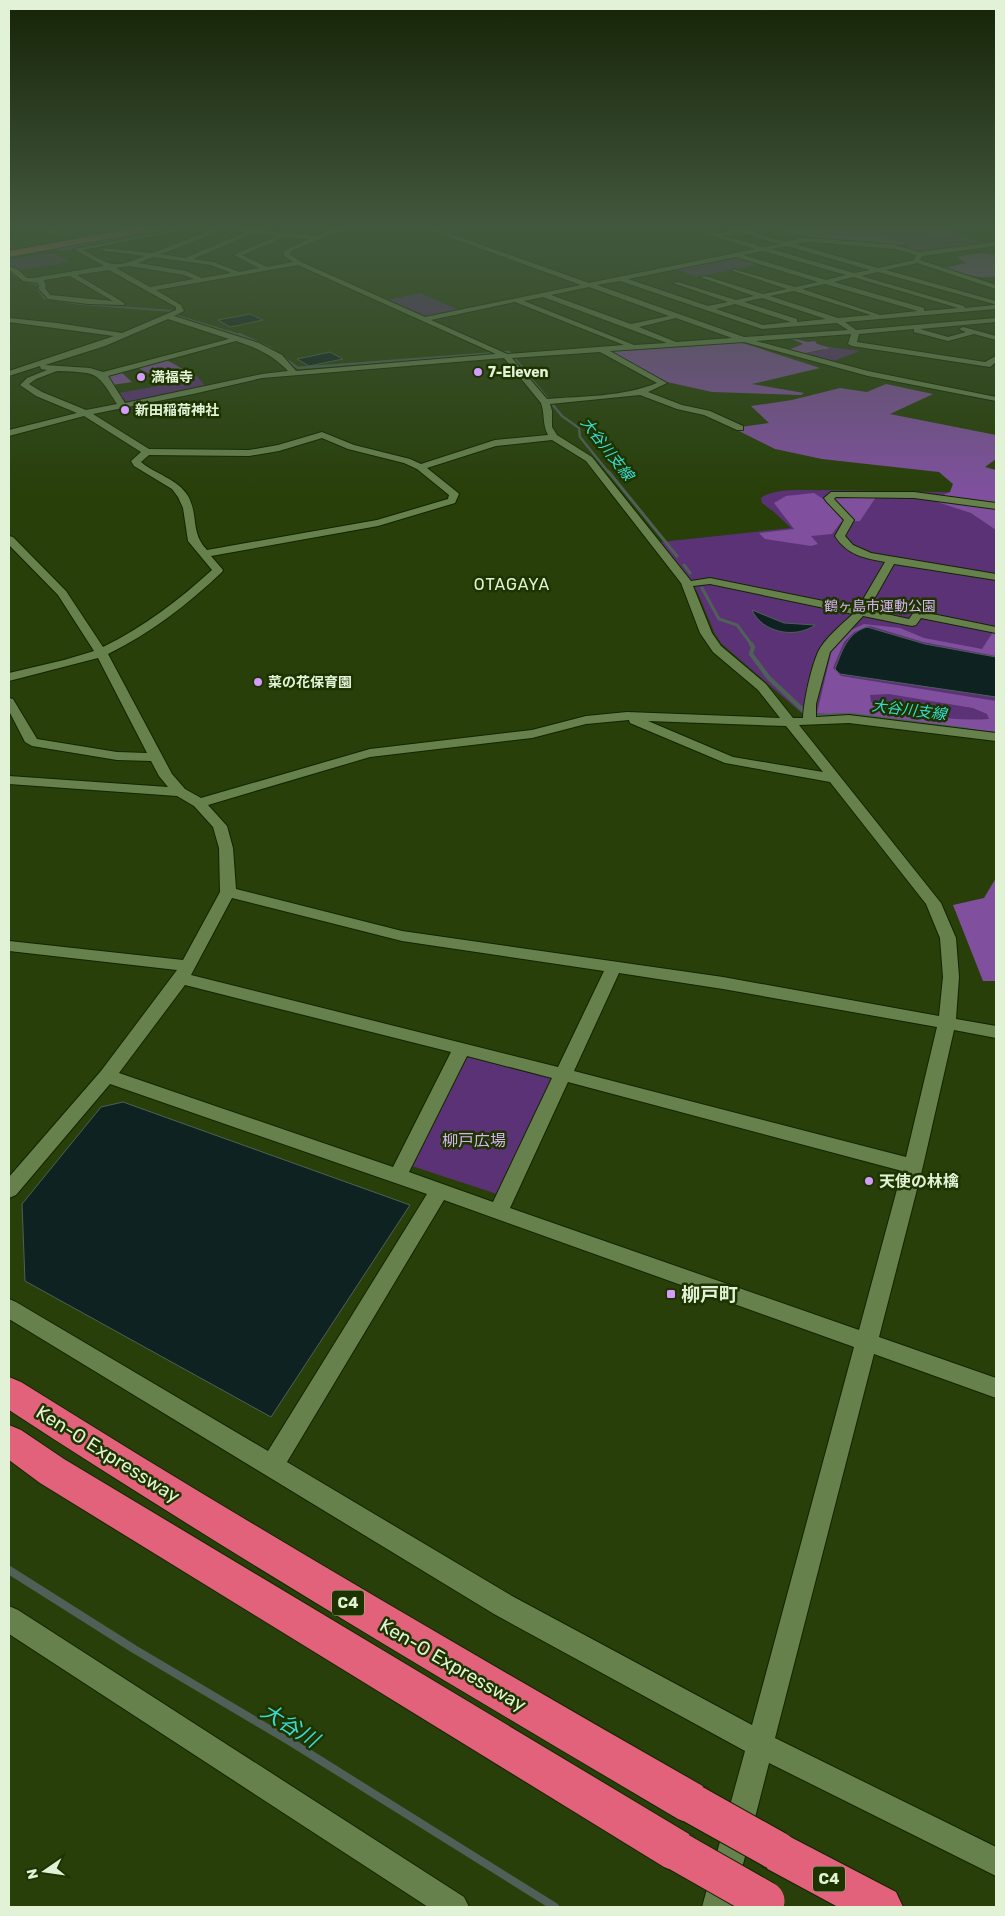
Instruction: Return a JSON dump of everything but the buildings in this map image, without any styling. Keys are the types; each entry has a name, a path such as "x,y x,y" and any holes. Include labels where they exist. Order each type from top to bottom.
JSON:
{"highway":[{"name":"Ken-O Expressway","path":"9,1392 82,1440 357,1608 776,1852 881,1907"},
{"name":"C4","path":"9,1442 52,1471 678,1852 771,1904"}],"street":[{"path":"9,374 102,344 173,315"},
{"path":"416,315 502,354 545,402 548,411 548,427 554,437 589,459 686,582 706,633 717,649 800,721 836,779 934,903 948,938 951,977 947,1023 913,1166 717,1907"},
{"path":"424,319 441,315"},
{"path":"554,315 635,347"},
{"path":"602,315 676,344"},
{"path":"730,315 762,327 903,315"},
{"path":"776,315 801,324"},
{"path":"822,315 839,321 855,332"},
{"path":"879,315 884,317"},
{"path":"630,326 676,316 742,340 796,356 858,372 996,399"},
{"path":"170,317 239,338 273,353 293,372"},
{"path":"9,433 122,405 193,392 262,376 293,372 502,354 742,340 995,321"},
{"path":"11,323 57,325 121,335"},
{"path":"941,324 996,338"},
{"path":"910,327 948,339 974,332"},
{"path":"878,330 893,339"},
{"path":"855,332 855,339 852,344 987,365 996,356 986,353"},
{"path":"37,365 54,370 89,371 102,375 239,338"},
{"path":"545,402 642,392 663,383 601,349"},
{"path":"54,370 33,377 24,385 39,394 85,413 147,452 248,454 279,448 322,435 351,447 407,461 420,467 454,494 452,501 378,523 204,554"},
{"path":"102,375 122,405"},
{"path":"642,392 680,407 707,413 740,428"},
{"path":"420,467 495,443 554,437"},
{"path":"9,677 101,652 138,632 193,594 218,570 193,540 188,508 183,496 175,486 137,464 136,461 147,452"},
{"path":"996,506 914,495 834,494 829,498 830,503 843,512 849,520 840,536 845,546 858,552 891,560 996,577"},
{"path":"9,539 62,593 101,652 166,776 180,792 199,803 220,826 226,848 228,892 185,972 107,1076 9,1190"},
{"path":"800,721 810,704 824,652 836,637 862,612 891,560"},
{"path":"695,583 710,581 912,623 918,614 996,630"},
{"path":"9,702 32,742 117,756 156,757"},
{"path":"627,716 730,760 836,779"},
{"path":"199,803 370,753 532,734 586,720 627,716 800,721 849,719 996,737"},
{"path":"9,780 180,792"},
{"path":"228,892 402,936 732,984 996,1032"},
{"path":"9,946 185,972 462,1048 913,1166"},
{"path":"498,1212 614,967"},
{"path":"398,1176 462,1048"},
{"path":"107,1076 398,1176 996,1388"},
{"path":"272,1466 439,1191"},
{"path":"9,1308 503,1605 759,1744 996,1862"},
{"path":"9,1619 454,1907"}],"green space":[{"path":"830,347 860,351 831,362 800,354 821,351"},
{"name":"満福寺","path":"197,376 207,388 126,402 119,393 185,381 184,378"},
{"name":"鶴ヶ島市運動公園","path":"823,490 996,493 996,736 804,715 722,644 715,634 697,591 661,542 791,528 762,503 761,498 774,492"},
{"name":"柳戸広場","path":"467,1057 552,1078 497,1194 412,1166"}],"shaded area":[{"path":"790,338 808,342 815,341 817,344 831,348 800,354 788,350 803,344"},
{"path":"740,342 820,368 752,384 804,393 801,395 712,392 667,382 607,350"},
{"path":"165,359 188,372 154,376 138,368 122,373 132,382 112,385 105,375"},
{"path":"886,384 933,394 890,414 996,435 996,459 985,467 996,470 996,530 971,513 931,500 950,492 953,484 939,472 822,459 775,449 733,428 769,423 751,406 792,400 840,388 867,392"},
{"path":"814,493 826,501 840,496 876,497 860,521 841,522 832,534 811,536 818,544 811,546 765,539 759,533 794,529 774,503 786,496"},
{"path":"864,624 900,628 924,638 982,649 993,632 996,632 996,656 923,642 870,626 854,632 844,642 833,668 841,676 996,701 996,732 817,713 832,649 847,632","holes":["889,694 973,708 987,714 989,719 944,718 915,713 871,702 870,695"]},
{"path":"996,878 996,981 983,981 953,905 984,898"}],"water":[{"path":"253,315 263,320 230,327 218,320"},
{"path":"330,352 343,359 309,366 297,359"},
{"path":"752,610 784,623 815,625 799,632 771,629 757,618"},
{"path":"867,627 925,644 996,657 996,697 840,674 835,669 846,644 850,638"},
{"path":"123,1102 410,1205 271,1417 25,1281 22,1204 101,1107"}],"waterway":[{"name":"大谷川支線","path":"175,315 243,336"},
{"name":"大谷川支線","path":"239,334 270,348 298,368 509,352 562,416 579,428 580,437 609,473"},
{"name":"大谷川支線","path":"608,471 677,556"},
{"path":"684,565 690,573"},
{"path":"702,588 719,619 737,625 752,645"},
{"path":"751,644 753,647 751,654 769,678 805,712"},
{"name":"大谷川支線","path":"818,716 851,715 968,730"},
{"name":"大谷川","path":"9,1570 134,1649 291,1742 555,1907"}],"place":[{"name":"7-Eleven","path":"478,372"},
{"name":"満福寺","path":"141,377"},
{"name":"新田稲荷神社","path":"125,410"},
{"name":"菜の花保育園","path":"258,682"},
{"name":"天使の林檎","path":"869,1181"},
{"name":"柳戸町","path":"671,1294"}],"district":[{"name":"OTAGAYA","path":"512,584"}]}
